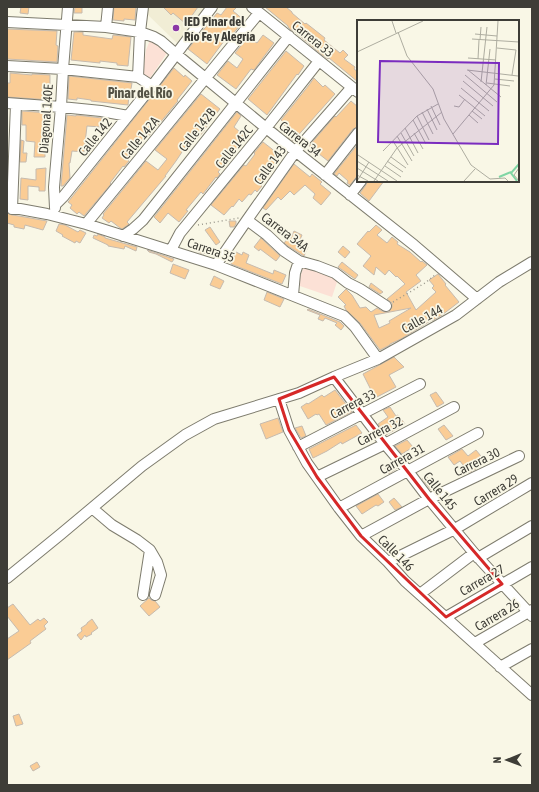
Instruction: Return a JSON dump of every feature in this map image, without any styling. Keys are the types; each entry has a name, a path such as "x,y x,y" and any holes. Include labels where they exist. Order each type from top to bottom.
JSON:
{"street":[{"name":"Diagonal 140E","path":"56,216 54,187 68,7"},
{"path":"106,27 108,7"},
{"path":"138,77 140,32 143,7"},
{"name":"Calle 142","path":"55,205 152,86 212,7"},
{"name":"Carrera 33","path":"255,10 355,90"},
{"name":"Calle 142A","path":"86,224 205,79 255,10"},
{"name":"Carrera 34","path":"7,22 106,27 140,32 161,42 295,152 414,245 477,299"},
{"name":"Calle 142B","path":"123,236 133,230 142,220 289,36"},
{"name":"Calle 142C","path":"172,250 180,233 319,61"},
{"path":"7,66 63,69 138,77 152,86"},
{"name":"Calle 143","path":"216,265 295,152 355,90"},
{"path":"12,103 101,111 128,116"},
{"name":"Carrera 35","path":"12,103 12,209 20,209 56,216 172,250 294,295 344,316 355,327 378,359"},
{"path":"325,175 357,134"},
{"path":"350,195 360,182"},
{"name":"Carrera 34A","path":"247,220 267,235 284,251 299,261 335,273 348,283 386,306"},
{"path":"294,295 295,273 299,261"},
{"name":"Calle 144","path":"378,359 456,315 499,282 532,262"},
{"path":"7,578 142,466 185,435 214,420 299,393 378,359"},
{"name":"Calle 145","path":"334,377 385,444 476,556 531,613"},
{"name":"Carrera 33","path":"298,447 420,384"},
{"name":"Calle 146","path":"279,399 289,430 307,463 361,536 405,580 532,696"},
{"name":"Carrera 32","path":"317,477 385,444 454,407"},
{"name":"Carrera 31","path":"339,508 478,433"},
{"name":"Carrera 30","path":"361,536 429,499 519,456"},
{"name":"Carrera 29","path":"388,562 455,529 532,483"},
{"path":"92,508 112,525 137,540 150,550 157,562 161,575 155,596"},
{"path":"420,594 476,556 532,526"},
{"path":"143,596 150,550"},
{"name":"Carrera 27","path":"446,617 532,567"},
{"name":"Carrera 26","path":"475,644 531,613"},
{"path":"500,666 532,649"}],"path":[{"name":"Carrera 34A","path":"198,225 239,218 247,220"},
{"path":"386,306 425,283 442,269"}],"highlighted area":[{"path":"334,377 429,499 502,584 446,617 361,536 317,477 289,430 279,399"}],"shaded area":[{"name":"IED Pinar del Río Fe y Alegría","path":"145,7 207,7 178,44 145,12"},
{"path":"150,40 167,53 148,81 142,78 146,50"},
{"path":"304,266 338,279 332,297 297,285"}],"building":[{"path":"21,7 29,7 28,14 20,13"},
{"path":"75,7 82,7 82,13 74,13"},
{"path":"114,7 136,7 135,20 113,20"},
{"path":"163,7 198,7 186,24 173,13 171,15"},
{"path":"227,7 237,7 233,11 244,20 229,39 227,37 207,64 188,49 217,13 221,15"},
{"path":"265,7 286,7 305,24 306,23 325,38 324,40 340,53 343,50 348,55 344,59 355,67 354,69 357,71 357,81 329,58 328,59 322,55"},
{"path":"7,29 57,31 57,62 7,59"},
{"path":"74,32 83,32 83,35 112,39 113,35 131,37 128,66 100,61 100,63 71,60"},
{"path":"263,35 274,43 254,70 251,69 236,89 217,75 228,61 237,68 243,59 235,53 248,37 257,43"},
{"path":"286,51 304,66 267,115 248,99"},
{"path":"174,68 184,77 185,75 192,81 177,100 178,101 150,135 148,135 128,160 129,161 124,167 123,166 110,183 111,184 84,216 79,212 77,214 70,208 72,205 68,202"},
{"path":"10,73 50,75 50,100 7,97 7,83 10,83"},
{"path":"69,76 132,83 128,105 77,98 77,100 68,99"},
{"path":"314,78 323,87 325,85 335,94 293,141 288,137 292,133 281,120"},
{"path":"201,94 220,109 205,130 196,140 195,139 190,144 188,143 166,176 127,222 129,224 128,225 122,229 111,221 109,223 102,218 104,215 103,214 146,161 158,170 167,159 155,150"},
{"path":"351,101 357,106 357,127 353,129 328,161 309,146 335,116 336,117"},
{"path":"22,111 51,114 48,149 45,149 45,157 34,157 35,142 26,141 26,125 22,125"},
{"path":"237,112 241,116 234,127 246,137 241,143 242,144 218,172 220,174 217,178 216,177 203,194 201,192 186,210 188,211 179,222 168,213 160,223 154,217"},
{"path":"67,115 102,118 101,127 87,126 84,152 72,151 69,163 70,178 63,186 61,186"},
{"path":"21,140 24,141 23,153 27,153 26,162 20,162"},
{"path":"263,142 281,156 263,179 264,181 261,185 262,186 257,192 255,190 251,195 249,194 242,202 239,199 224,215 211,205 244,165 246,166"},
{"path":"357,145 357,176 350,185 347,183 348,181 339,173 337,176 334,174"},
{"path":"294,164 310,177 312,174 322,182 320,184 331,193 321,205 313,198 315,194 305,185 294,195 290,191 281,200 278,197 266,210 263,208"},
{"path":"46,168 45,191 39,191 39,187 28,186 28,200 20,199 21,178 36,180 36,169"},
{"path":"367,182 383,182 369,201 360,193"},
{"path":"7,213 47,221 43,230 25,225 24,229 14,227 14,225 7,223"},
{"path":"229,221 236,221 234,227 230,227"},
{"path":"59,224 65,225 78,232 80,230 86,233 80,243 76,241 75,243 56,231"},
{"path":"376,225 382,230 377,235 387,243 392,237 398,242 397,244 427,265 416,275 421,281 406,292 416,310 436,292 432,288 434,286 429,280 438,274 459,302 442,315 380,350 360,323 346,310 344,306 346,305 338,297 346,289 352,295 360,308 366,307 371,312 377,308 382,311 389,312 392,307 392,303 387,299 405,284 389,270 385,275 376,267 374,275 363,266 371,256 357,244 368,231 369,232","holes":["411,308 389,321 390,323 379,328 374,315"]},
{"path":"210,227 220,242 216,245 205,230"},
{"path":"294,231 302,235 299,242 308,247 304,256 284,243 289,237 291,238"},
{"path":"98,234 105,238 137,247 136,251 125,246 124,249 108,246 93,238 94,235 97,236"},
{"path":"261,238 280,256 276,261 260,249 259,251 254,247"},
{"path":"197,245 206,251 204,254 194,249"},
{"path":"343,246 350,252 345,258 338,252"},
{"path":"147,250 174,259 172,262"},
{"path":"236,252 242,255 243,252 249,255 246,263 273,274 274,270 286,275 282,284 231,264"},
{"path":"342,262 358,275 355,279 338,267"},
{"path":"173,264 189,270 185,279 170,273"},
{"path":"214,276 224,281 220,289 210,285"},
{"path":"371,283 383,292 380,294 369,287"},
{"path":"267,292 284,299 280,307 264,300"},
{"path":"308,309 340,322 344,326 341,330 335,325 337,323 325,318 323,321 318,319 320,315 307,310"},
{"path":"394,357 404,367 389,375 396,387 375,398 363,374"},
{"path":"335,390 352,412 326,425 319,414 316,414 308,419 301,407 322,395 324,397"},
{"path":"436,392 444,403 437,407 430,395"},
{"path":"390,407 396,416 398,415 405,424 386,435 378,424 388,417 383,410"},
{"path":"278,418 283,432 266,439 260,424"},
{"path":"356,425 362,433 342,444 341,442 313,458 309,449"},
{"path":"444,425 453,436 446,440 438,429"},
{"path":"302,426 306,436 301,438 295,428"},
{"path":"407,440 413,447 402,454 395,446"},
{"path":"462,449 468,456 476,450 485,461 469,473 460,461 454,465 448,457"},
{"path":"392,462 397,468 389,474 385,468"},
{"path":"426,476 435,487 431,490 422,479"},
{"path":"378,494 384,502 362,514 356,506"},
{"path":"394,498 402,507 395,510 389,502"},
{"path":"149,598 155,601 160,607 149,616 140,606"},
{"path":"13,604 30,625 38,619 40,621 44,618 48,622 44,626 46,629 30,641 31,643 7,660 7,639 19,631 7,616 7,608"},
{"path":"92,619 98,628 91,633 92,634 86,637 85,635 81,640 77,635 82,631 81,628"},
{"path":"19,714 23,724 16,726 13,716"},
{"path":"37,762 40,767 33,771 30,766"}],"place":[{"name":"IED Pinar del Río Fe y Alegría","path":"176,28"}],"district":[{"name":"Pinar del Río","path":"140,93"}]}
